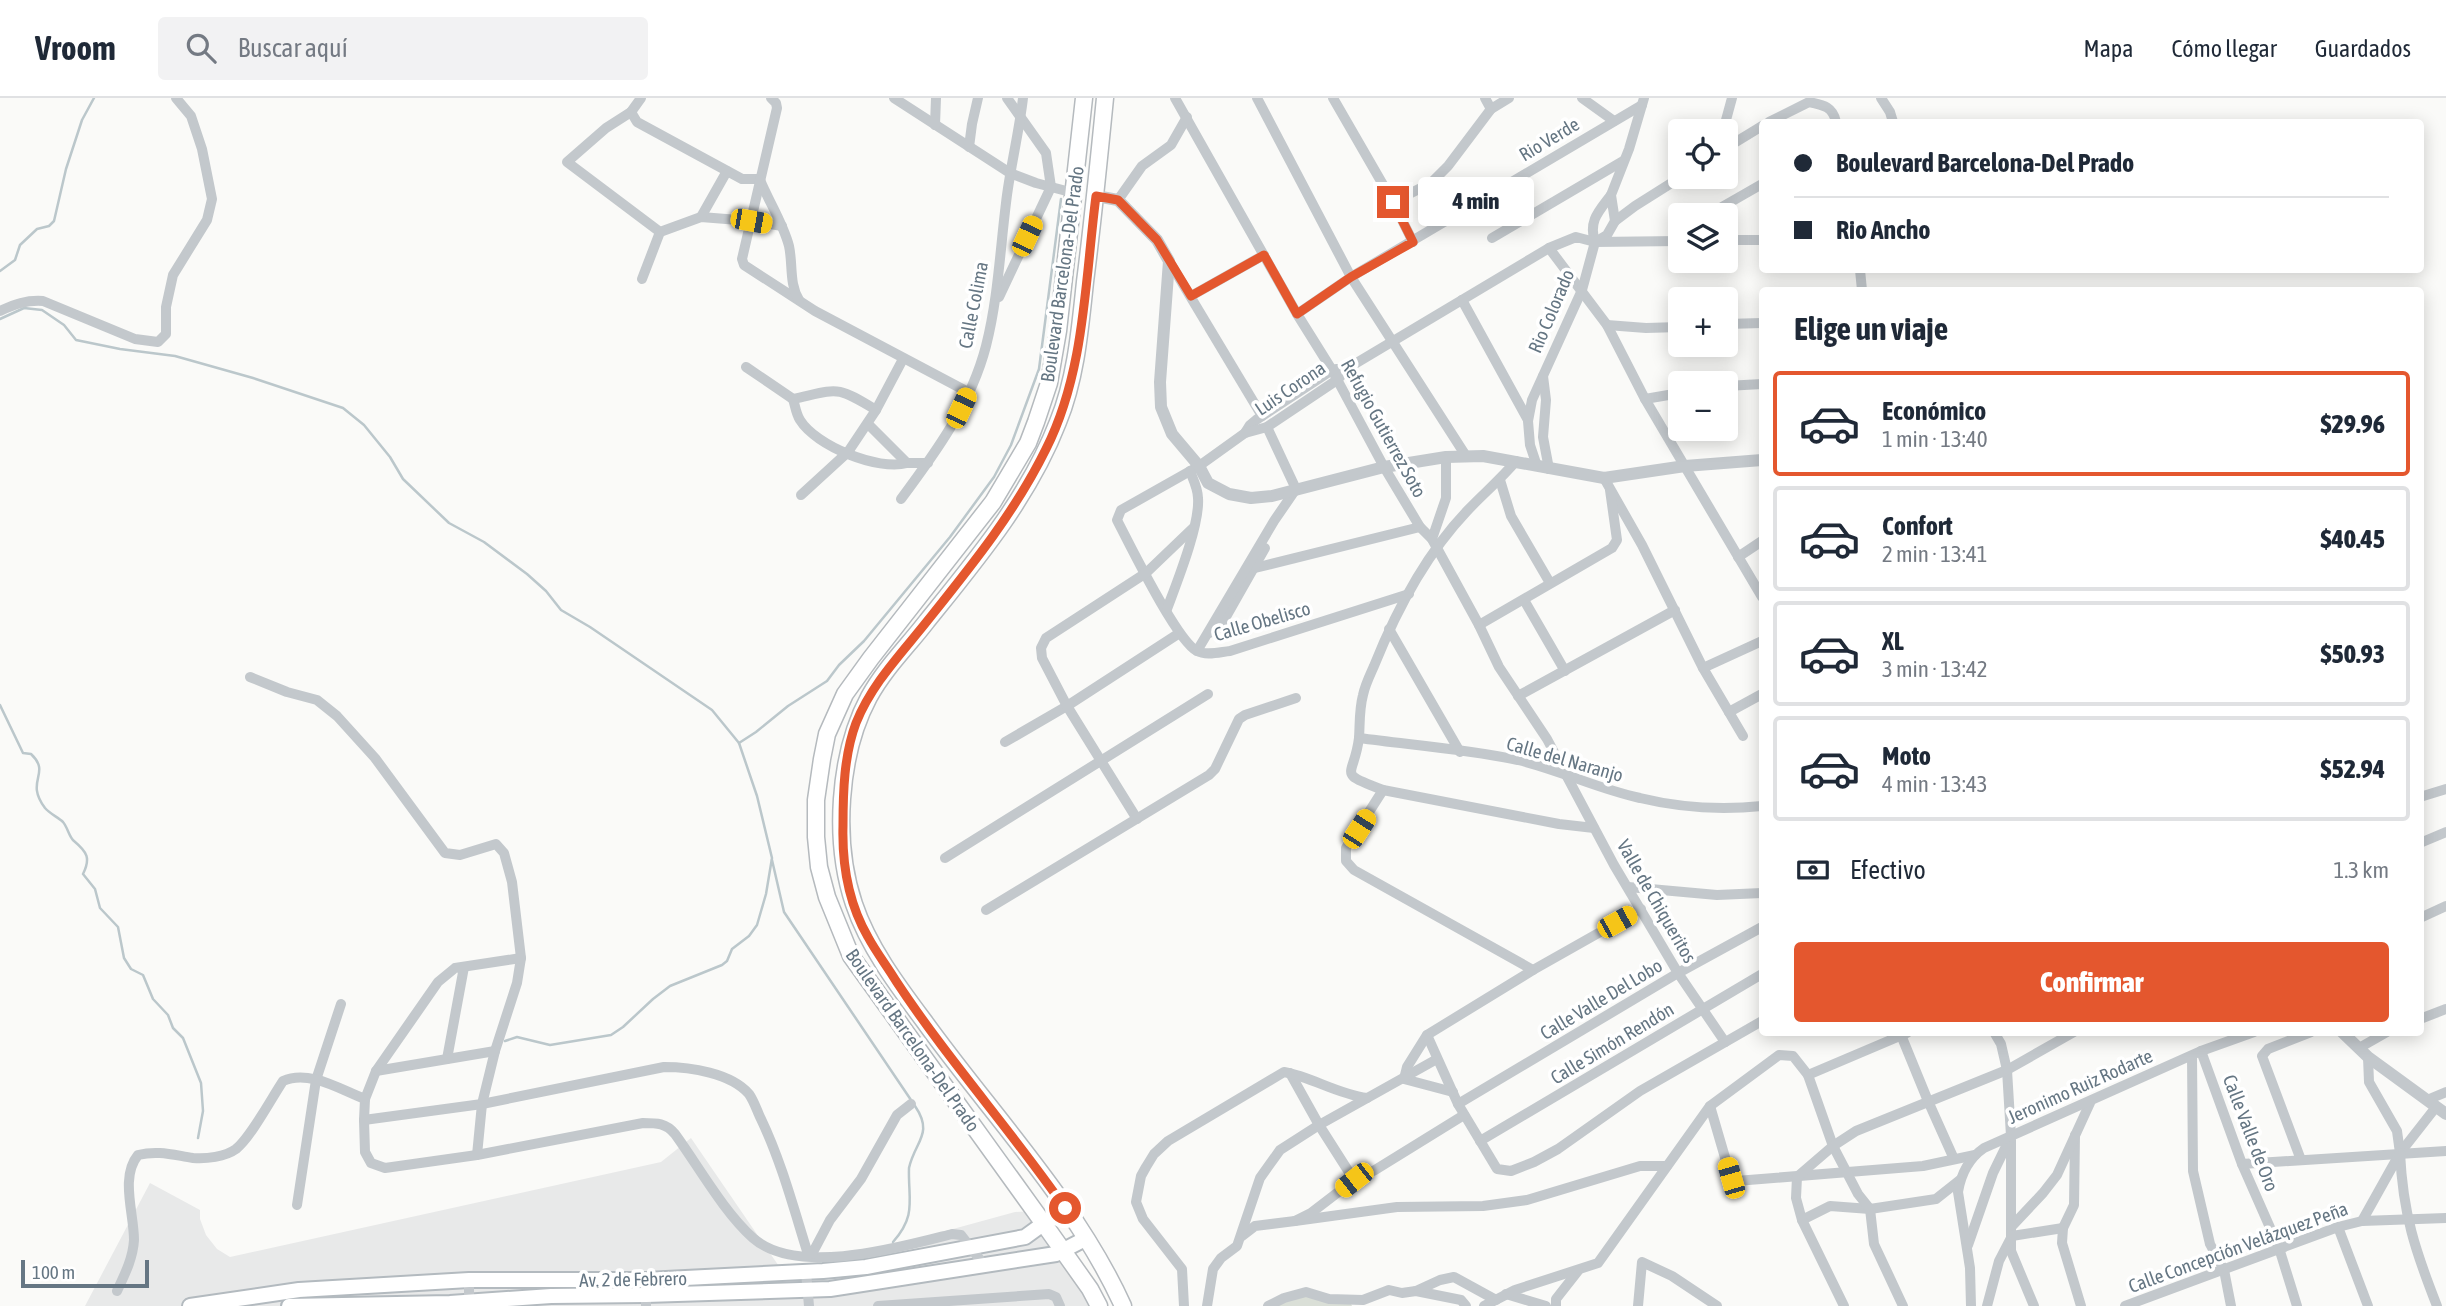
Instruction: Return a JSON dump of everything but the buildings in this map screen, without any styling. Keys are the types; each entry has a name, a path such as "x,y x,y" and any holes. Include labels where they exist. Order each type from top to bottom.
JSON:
{"main road":[{"name":"Boulevard Barcelona-Del Prado","path":"1084,98 1058,331 1049,383 1028,443 993,502 845,694 827,734 816,800 816,836 819,867 827,898 851,956 1044,1224 1099,1306"},
{"name":"Boulevard Barcelona-Del Prado","path":"1105,98 1079,343 1060,419 1010,514 973,564 887,667 870,696 856,724 848,754 843,795 842,839 846,876 867,937 946,1052 993,1110 1065,1208 1113,1283 1123,1306"},
{"path":"1028,443 1046,450"},
{"name":"Av. 2 de Febrero","path":"190,1306 254,1301 299,1290 469,1280 646,1280 806,1272 866,1266 1025,1237 1065,1208"},
{"name":"Av. 2 de Febrero","path":"289,1306 450,1304 551,1296 646,1301 830,1289 1063,1252 1086,1239"}],"street":[{"path":"0,311 29,300 43,301 135,339 158,342 166,334 166,307 173,275 207,220 212,199 202,149 191,116 176,98"},
{"path":"641,98 631,112 606,128 567,162 660,232"},
{"path":"771,98 778,108 742,260 744,265 800,302 968,393"},
{"path":"894,98 1010,173 1074,193"},
{"path":"935,125 936,98"},
{"path":"969,147 978,98"},
{"path":"992,311 1051,187 1045,153 1007,98"},
{"name":"Calle Colima","path":"901,499 954,423 986,347 1023,98"},
{"name":"Refugio Gutierrez Soto","path":"1175,98 1384,467 1420,527 1435,544 1499,667 1566,773"},
{"path":"1257,98 1351,277 1466,456"},
{"path":"1333,98 1413,242"},
{"path":"1485,98 1491,110"},
{"path":"1393,202 1431,183 1448,166 1491,110 1509,98"},
{"path":"1582,98 1614,121"},
{"path":"1726,119 1732,98"},
{"path":"1881,98 1892,119"},
{"path":"1595,242 1591,230 1596,214 1611,195 1643,101"},
{"name":"Rio Verde","path":"1297,314 1351,277 1614,121 1643,101"},
{"path":"1775,119 1809,102 1827,106 1836,119"},
{"path":"631,112 637,122 742,179 760,179"},
{"path":"1118,200 1142,166 1171,145 1187,117"},
{"path":"1738,141 1759,129"},
{"path":"1492,238 1624,161"},
{"path":"701,217 727,171"},
{"path":"760,179 789,247 793,291 800,302"},
{"path":"1611,195 1615,221 1668,185"},
{"path":"1729,203 1759,186"},
{"path":"1096,196 1118,200 1157,240 1265,421 1296,489"},
{"path":"642,279 660,232 701,217 782,226"},
{"name":"Rio Colorado","path":"1543,467 1530,445 1528,421 1532,400 1583,290 1595,242 1607,235 1615,221"},
{"name":"Luis Corona","path":"1118,515 1121,510 1195,469 1334,375 1549,248 1576,237 1595,242 1668,241"},
{"path":"1664,241 1668,239"},
{"path":"1738,240 1759,240"},
{"path":"1549,248 1607,325 1645,399 1759,592"},
{"path":"1191,296 1264,255"},
{"path":"1169,261 1160,382 1161,407 1172,433 1195,469 1208,482 1229,494 1251,498 1272,496 1384,467 1446,457 1483,456 1516,461 1606,482 1685,466 1759,460"},
{"path":"1462,300 1528,421"},
{"path":"1738,324 1759,323"},
{"path":"1607,325 1668,327"},
{"path":"801,495 848,452 876,411 903,359"},
{"path":"746,367 793,399 799,419 817,439 866,462 885,466 928,463"},
{"path":"1543,375 1546,400 1543,467"},
{"path":"1738,385 1759,384"},
{"path":"793,399 833,390 849,393 876,411"},
{"path":"1645,399 1668,395"},
{"path":"868,424 907,463"},
{"path":"1446,457 1446,498 1435,544 1389,629 1363,693 1359,738 1351,775 1383,790 1559,824 1594,828"},
{"path":"1435,544 1516,461"},
{"path":"1167,609 1180,576 1193,528 1198,498 1195,469"},
{"path":"1500,480 1511,516 1550,583"},
{"path":"1479,625 1612,548 1617,540 1606,482"},
{"path":"1606,482 1703,668 1743,736"},
{"path":"1197,651 1296,489"},
{"name":"Calle Obelisco","path":"1118,515 1119,524 1167,609 1178,634 1197,651 1206,654 1230,651 1409,594"},
{"path":"1208,633 1220,627 1255,568 1267,544 1274,521"},
{"path":"1255,568 1420,527"},
{"path":"1137,819 1067,706 1042,658 1041,648 1046,638 1146,573 1193,528"},
{"path":"1738,558 1759,543"},
{"path":"1524,600 1565,671"},
{"path":"1518,696 1675,610"},
{"path":"1389,629 1460,752"},
{"path":"1005,742 1067,706 1178,634"},
{"path":"1703,668 1759,642"},
{"path":"250,677 287,692 317,700 337,716 375,758 445,853 460,855 496,844 504,853 512,882 521,958 517,983 495,1051 482,1104 477,1155"},
{"path":"946,858 1208,694"},
{"path":"1729,712 1759,696"},
{"path":"986,910 1209,775 1215,769 1239,719 1296,698"},
{"name":"Calle del Naranjo","path":"1359,738 1516,760 1566,773 1639,798 1673,805 1716,809 1759,806"},
{"name":"Valle de Chiqueritos","path":"1566,773 1594,828 1678,973 1725,1042"},
{"path":"2424,796 2446,789"},
{"path":"1383,790 1346,848 1346,861 1354,870 1533,970"},
{"path":"2424,841 2446,832"},
{"path":"1628,887 1717,895 1759,893"},
{"path":"2424,916 2446,906"},
{"path":"1404,1079 1407,1067 1427,1035 1533,970 1641,909"},
{"name":"Calle Valle Del Lobo","path":"1458,1104 1678,973 1759,929"},
{"path":"521,958 455,968 438,982 376,1071 365,1099 365,1152 371,1163 385,1168 477,1155 643,1123 659,1124 669,1127 717,1196 754,1239 774,1250 806,1258 843,1256 894,1249 951,1234 961,1235 984,1265"},
{"path":"447,1059 464,967"},
{"name":"Calle Simón Rendón","path":"1480,1141 1759,976"},
{"path":"297,1205 316,1080 341,1004"},
{"path":"2424,1017 2446,1009"},
{"path":"1427,1035 1458,1104 1497,1169 1504,1171 1534,1162 1558,1149 1640,1091 1759,1023"},
{"path":"1808,1075 1899,1036"},
{"path":"1905,1036 1928,1101 1954,1158"},
{"path":"1996,1036 2007,1070 2011,1136 2011,1251 2034,1306"},
{"path":"1844,1306 1802,1220 1796,1198 1797,1177 1833,1146 1856,1131 2007,1070 2067,1036"},
{"name":"Jeronimo Ruiz Rodarte","path":"1960,1180 1975,1155 2011,1136 2196,1054 2244,1036"},
{"path":"2301,1036 2268,1049 2262,1056 2301,1160"},
{"path":"2346,1036 2363,1052 2436,1107"},
{"path":"2363,1052 2383,1036"},
{"path":"376,1071 495,1051"},
{"path":"2363,1052 2370,1082 2397,1131 2407,1219 2416,1252 2437,1306"},
{"path":"2196,1054 2193,1171 2210,1244 2224,1270 2231,1306"},
{"name":"Calle Valle de Oro","path":"2196,1054 2279,1248 2297,1306"},
{"path":"1268,1306 1306,1292 1329,1299 1363,1300 1389,1290 1402,1293 1416,1291 1454,1277 1489,1304 1506,1294 1598,1263 1710,1106 1779,1055 1793,1056 1808,1075 1833,1146 1858,1194 1870,1209 1874,1244 1903,1306"},
{"path":"1207,1306 1213,1269 1221,1258 1237,1247 1260,1178 1280,1150 1437,1059"},
{"path":"364,1120 482,1104 664,1067 699,1071 731,1080 749,1095 767,1132 791,1193 809,1254 814,1252 822,1234 861,1180 897,1115 911,1104"},
{"path":"1184,1306 1182,1269 1143,1219 1136,1202 1141,1176 1154,1154 1168,1141 1284,1072 1348,1095 1367,1098"},
{"path":"1290,1073 1354,1180"},
{"path":"117,1291 129,1265 134,1242 129,1176 132,1163 138,1155 163,1152 193,1158 225,1154 244,1140 283,1081 299,1076 365,1099"},
{"path":"1404,1079 1453,1093"},
{"path":"2362,1221 2400,1153 2446,1093"},
{"path":"1987,1306 1999,1261 2012,1231 2057,1175 2090,1103"},
{"path":"1710,1106 1731,1178 1736,1181 1923,1166 1975,1155"},
{"path":"1295,1221 1311,1213 1354,1180 1465,1115"},
{"path":"2076,1135 2074,1205 2063,1228 2062,1243 2081,1306"},
{"path":"1967,1249 1993,1173 2011,1136"},
{"path":"2242,1164 2446,1151"},
{"path":"1241,1236 1255,1226 1397,1207 1483,1206 1527,1200 1640,1166 1667,1166"},
{"path":"1960,1180 1960,1215 1970,1268 1971,1306"},
{"path":"1802,1220 1830,1206 1870,1209 1936,1199 1960,1180"},
{"name":"Calle Concepción Velázquez Peña","path":"2125,1306 2146,1303 2279,1248 2338,1227 2362,1221 2445,1220"},
{"path":"2338,1227 2368,1306"},
{"path":"2012,1231 2063,1228"},
{"path":"1637,1306 1642,1262 1672,1276 1717,1306"},
{"path":"1556,1306 1556,1299 1561,1291 1580,1268"},
{"path":"806,1272 809,1306"},
{"path":"469,1280 469,1303"},
{"path":"646,1280 646,1301"},
{"path":"448,1283 450,1304"},
{"path":"1416,1291 1461,1300 1466,1306"},
{"path":"878,1306 1049,1294 1056,1297 1060,1306"},
{"path":"1506,1294 1546,1306"},
{"path":"1276,1306 1284,1298"}],"shaded area":[{"path":"691,1138 785,1275 1015,1212 1034,1211 1101,1306 85,1306 150,1183 200,1210 200,1219 206,1235 217,1249 230,1257 661,1162"},
{"path":"1306,1292 1349,1299 1352,1306 1276,1306"}],"waterway":[{"path":"0,271 15,260 20,245 37,229 49,226 54,221 66,169 82,120 94,98"},
{"path":"739,743 827,681 864,641 950,537 994,477 1011,445 1039,369 1061,199"},
{"path":"0,319 24,308 42,310 64,325 76,340 175,356 343,408 364,425 390,457 403,479 449,523 484,542 527,574 546,591 561,610 712,710 739,743 757,796 772,858 757,925 749,936 732,949 727,961 722,965 670,986 611,1035 550,1045 517,1037 505,1041"},
{"path":"0,705 23,753 31,754 37,761 39,798 47,810 63,822 72,839 85,852 87,864 83,874 95,889 100,908 118,927 124,958 131,969 143,975 153,999 168,1015 173,1028 183,1038 201,1083 203,1111 198,1138"},
{"path":"772,860 784,912 911,1100"},
{"path":"893,1242 901,1232 908,1215 909,1168 923,1131 923,1124 915,1106"}],"route":[{"path":"1065,1208 993,1110 954,1063 867,937 846,876 842,839 843,795 848,754 856,724 887,667 981,555 1010,514 1046,450 1060,419 1079,343 1096,196 1118,200 1157,240 1191,296 1264,255 1297,314 1351,277 1413,242 1393,202"}]}
